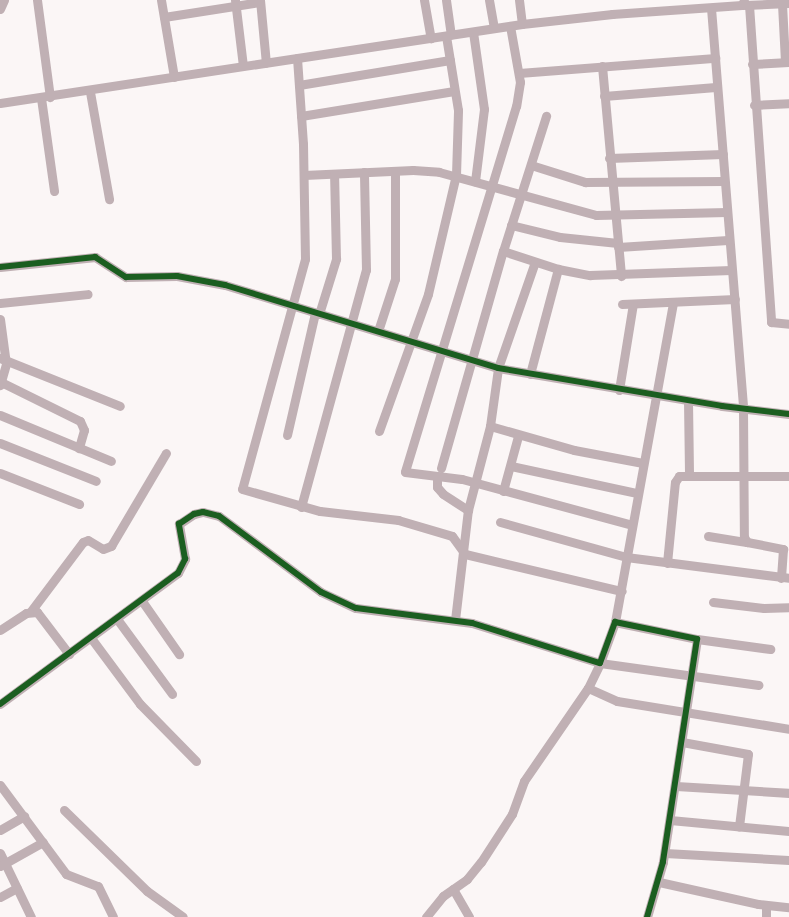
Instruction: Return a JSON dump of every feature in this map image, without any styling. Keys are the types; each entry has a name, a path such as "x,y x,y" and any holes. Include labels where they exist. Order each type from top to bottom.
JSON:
{"street":[{"path":"0,9 4,0"},
{"path":"37,0 54,191"},
{"path":"161,0 174,77"},
{"path":"424,0 431,38"},
{"path":"379,431 438,260 456,175 459,136 450,60 446,0"},
{"path":"489,0 494,28"},
{"path":"519,0 522,24"},
{"path":"164,17 235,3 260,1 266,63"},
{"path":"235,3 243,66"},
{"path":"0,103 90,92 243,66 522,24 612,14 711,8 745,3 785,3 787,62 752,64"},
{"path":"745,3 752,64 771,322 789,324"},
{"path":"711,8 728,240 735,299 743,409 747,542"},
{"path":"510,26 519,73 516,106 443,353 404,472 439,472 473,484 632,525"},
{"path":"473,32 484,109 475,180"},
{"path":"297,58 307,241 304,259 242,488 301,507 398,520 452,536 465,554 622,591"},
{"path":"519,73 715,58"},
{"path":"299,85 450,60"},
{"path":"602,66 611,183 621,276"},
{"path":"604,96 716,87"},
{"path":"301,116 454,91"},
{"path":"90,92 109,199"},
{"path":"754,105 789,103"},
{"path":"468,510 443,494 437,487 439,472 503,251 546,116"},
{"path":"609,158 723,154"},
{"path":"530,166 585,182 724,181"},
{"path":"304,175 395,171 456,175 580,213 614,215 727,212"},
{"path":"378,331 395,280 395,171"},
{"path":"301,507 366,270 368,251 364,172"},
{"path":"287,435 317,314 336,259 334,174"},
{"path":"511,225 560,237 618,245 728,240"},
{"path":"503,251 558,268 621,276 732,270"},
{"path":"0,267 95,257 126,277 177,276 225,285 378,331 443,353 498,368 655,396 789,414"},
{"path":"454,620 465,554 468,510 473,484 490,426 498,368 534,262"},
{"path":"530,374 558,268"},
{"path":"0,303 88,294"},
{"path":"622,304 673,304 735,299"},
{"path":"619,390 633,304"},
{"path":"426,917 453,889 467,879 482,862 512,814 524,781 588,688 600,663 615,622 622,591 637,493 673,304"},
{"path":"0,319 3,359 1,384 80,421 84,430 80,448"},
{"path":"3,359 120,406"},
{"path":"688,401 689,476"},
{"path":"0,415 111,461"},
{"path":"490,426 518,436 643,463"},
{"path":"502,491 511,466 518,436"},
{"path":"0,443 96,481"},
{"path":"0,630 31,611 83,542 88,540 103,549 111,546 166,453"},
{"path":"511,466 637,493"},
{"path":"0,473 79,504"},
{"path":"666,563 675,482 679,476 746,478 789,476"},
{"path":"0,704 142,601 183,566 179,524 194,514 210,512 336,601 356,608 454,620 600,663 758,685"},
{"path":"500,522 626,557 785,578 783,549 708,536"},
{"path":"142,601 179,654"},
{"path":"713,602 764,608 789,606"},
{"path":"31,611 42,618 70,654"},
{"path":"117,619 172,694"},
{"path":"615,622 697,639 770,649"},
{"path":"91,638 140,704 196,761"},
{"path":"650,916 665,853 688,714 697,639"},
{"path":"588,688 617,701 789,729"},
{"path":"682,742 748,754 739,826"},
{"path":"676,786 789,793"},
{"path":"1,788 66,874 98,886 113,917"},
{"path":"64,810 147,891 183,917"},
{"path":"0,830 24,816"},
{"path":"670,820 789,831"},
{"path":"3,865 43,842"},
{"path":"0,852 3,865 31,917"},
{"path":"665,853 789,860"},
{"path":"659,882 766,905 789,907"},
{"path":"0,897 17,888"},
{"path":"453,889 469,917"},
{"path":"766,905 766,917"}],"cycle path":[{"path":"0,267 95,257 126,277 177,276 225,285 498,368 722,406 789,414"},
{"path":"0,704 178,573 185,559 179,524 194,514 203,512 219,516 321,592 356,608 472,623 600,663 615,622 697,639 663,862 647,917"}]}
